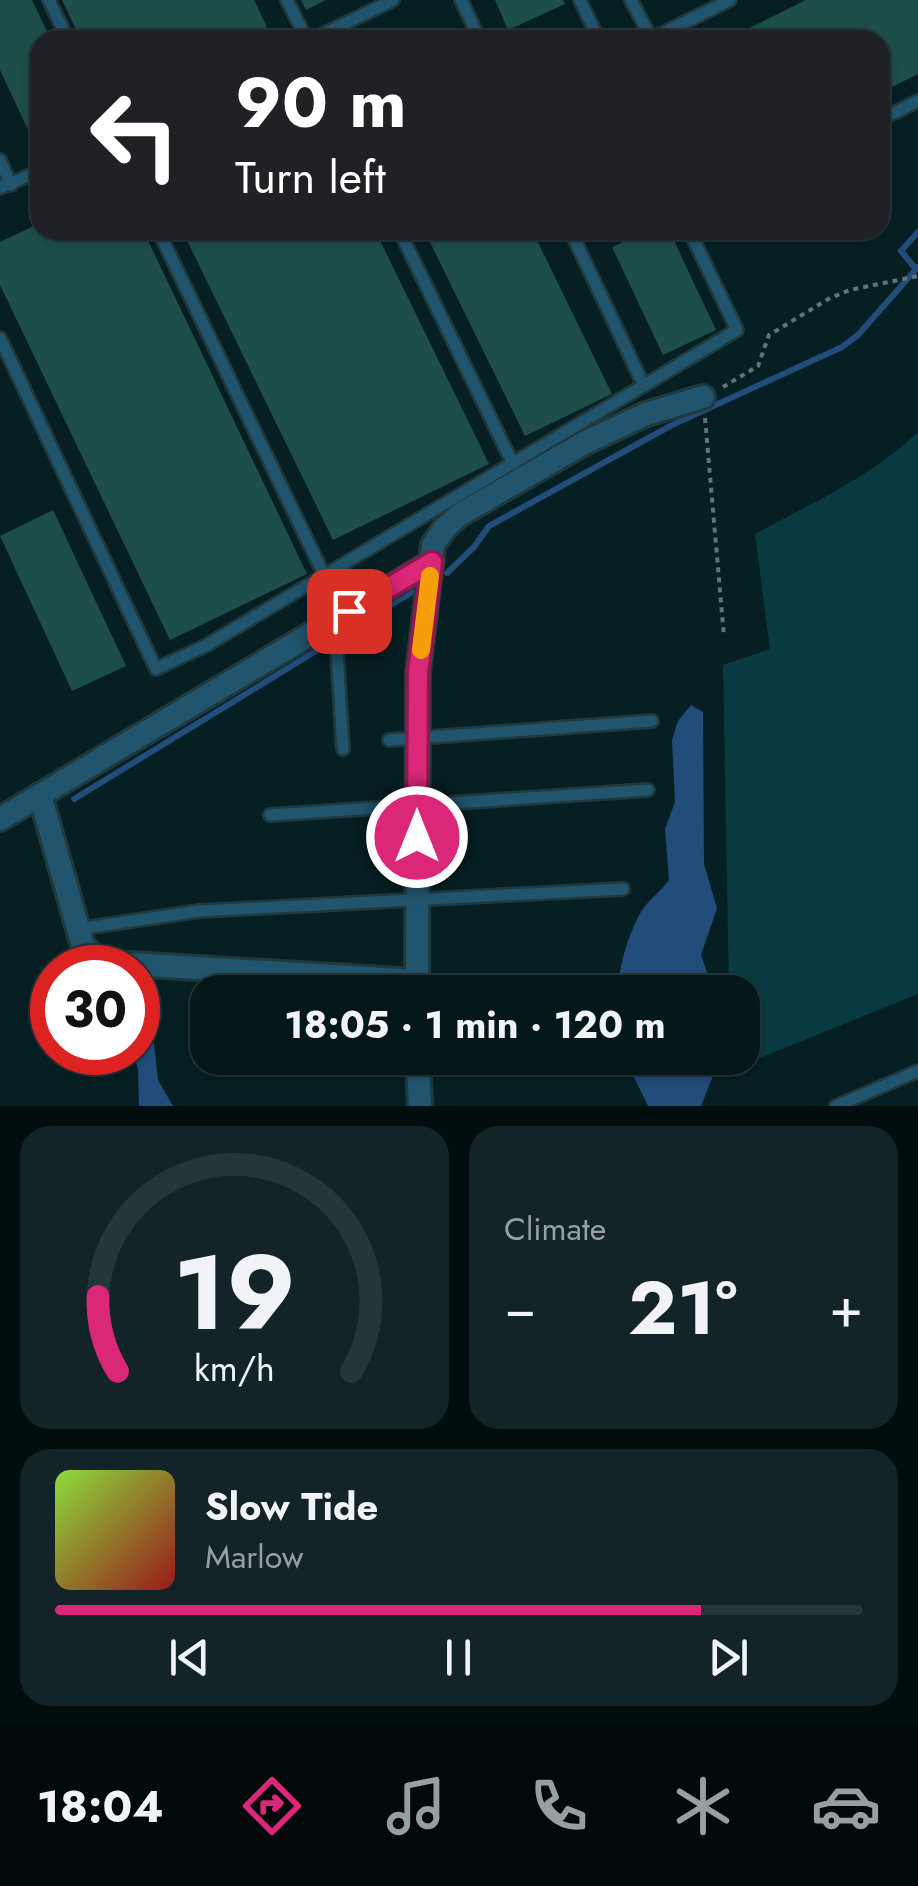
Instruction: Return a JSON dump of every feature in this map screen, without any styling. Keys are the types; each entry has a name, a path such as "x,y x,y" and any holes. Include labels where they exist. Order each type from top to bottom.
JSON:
{"street":[{"path":"417,975 418,672 434,545 459,516 584,443 646,414 703,397"},
{"path":"0,819 432,562"},
{"path":"40,795 82,946 94,957 114,963 266,975"},
{"path":"419,1075 420,1106"}],"lane":[{"path":"49,0 63,30"},
{"path":"287,0 304,30"},
{"path":"330,30 393,0"},
{"path":"461,0 475,30"},
{"path":"580,0 594,30"},
{"path":"631,0 647,30"},
{"path":"672,30 730,0"},
{"path":"890,115 918,101"},
{"path":"0,160 6,186 30,175"},
{"path":"163,240 324,576"},
{"path":"404,240 513,464"},
{"path":"575,240 644,386"},
{"path":"0,338 156,669 324,576 737,330 694,240"},
{"path":"321,627 337,652 343,749"},
{"path":"389,740 652,721"},
{"path":"270,816 648,790"},
{"path":"78,929 199,910 623,889"},
{"path":"836,1106 918,1071"}],"path":[{"path":"724,637 703,397 758,366 769,335 830,298 918,276"}],"shaded area":[{"path":"918,432 918,994 760,1058 760,975 729,975 723,665 770,649 755,534 861,476"}],"water":[{"path":"691,705 703,712 704,864 717,908 701,955 708,975 620,975 635,923 669,880 665,829 675,802 672,740 678,721"},
{"path":"138,1075 157,1075 173,1106 139,1106"},
{"path":"633,1075 713,1075 701,1106 648,1106"}],"building":[{"path":"0,0 32,0 46,30 30,30 30,132 0,70"},
{"path":"62,0 254,0 267,27 261,30 76,30"},
{"path":"301,0 326,0 306,10"},
{"path":"495,0 563,0 565,4 508,30"},
{"path":"806,0 918,0 918,74 890,88 890,30 745,30"},
{"path":"30,228 30,240 148,240 307,574 170,640 0,285 0,242"},
{"path":"187,240 380,240 489,464 333,540"},
{"path":"429,240 537,240 612,394 525,436"},
{"path":"627,240 674,240 716,330 663,355 612,247"},
{"path":"53,510 126,666 72,691 0,536"}],"waterway":[{"path":"915,268 901,251 918,232"},
{"path":"447,573 489,526 672,425 842,347 858,335 918,267"},
{"path":"346,633 417,589"},
{"path":"74,799 316,651"}],"slow traffic":[{"path":"421,650 430,576"}],"route":[{"path":"349,611 432,562 418,672 417,837"}]}
